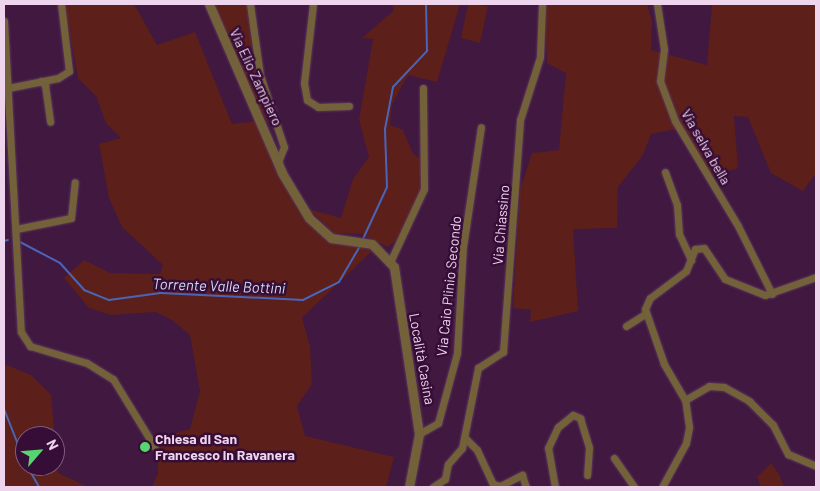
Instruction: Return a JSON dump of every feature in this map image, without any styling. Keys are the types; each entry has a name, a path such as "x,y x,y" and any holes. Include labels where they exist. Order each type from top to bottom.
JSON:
{"street":[{"path":"8,88 41,81 69,71 62,4"},
{"name":"Via Elio Zampiero","path":"209,4 278,162 315,227 331,238 372,244 390,260"},
{"path":"250,4 260,75 284,147 278,162"},
{"path":"313,4 304,83 307,100 318,107 349,106"},
{"name":"Via Chiassino","path":"465,438 478,368 503,352 520,120 540,57 542,4"},
{"name":"Via selva bella","path":"657,4 664,49 660,81 672,113 738,226 772,294"},
{"path":"4,21 17,252 25,340 44,353 87,364 113,379 154,446"},
{"path":"41,81 45,85 50,122"},
{"path":"390,260 424,189 423,88"},
{"name":"Via Caio Plinio Secondo","path":"419,434 438,423 457,353 463,247 481,127"},
{"path":"664,172 676,206 679,234 691,260"},
{"path":"16,232 71,218 75,182"},
{"path":"666,486 688,435 685,400 664,364 645,314 650,298 677,280 691,260 692,252 702,246 725,279 772,294 816,277"},
{"name":"Località Casina","path":"390,260 419,434 409,487"},
{"path":"626,326 645,314"},
{"path":"685,400 709,386 734,391 763,414 788,454 816,466"},
{"path":"555,487 548,448 558,427 573,416 580,418 589,448 587,475"},
{"path":"433,487 445,479 448,464 465,438 476,450 493,484 500,486 514,477 524,476 526,487"},
{"path":"614,458 634,487"}],"shaded area":[{"path":"64,4 134,4 157,45 195,32 232,124 258,121 271,161 299,211 304,211 320,235 372,251 302,318 310,346 312,384 297,406 305,436 394,457 386,487 152,487 158,473 157,438 190,429 200,391 190,335 172,320 156,312 111,315 89,308 64,278 84,260 110,273 160,274 163,265 122,227 109,198 99,144 121,138 106,123 96,96 78,78"},
{"path":"214,4 247,4 253,57 269,125 242,76"},
{"path":"392,4 460,4 437,82 408,75 392,104 390,125 403,130 413,154 422,159 420,196 399,238 388,247 361,234 334,233 308,209 341,218 353,179 369,157 359,120 373,39 362,38 394,10"},
{"path":"468,4 488,6 480,43 461,38"},
{"path":"545,4 647,4 652,22 651,50 707,65 712,4 816,4 816,173 803,191 771,173 748,117 734,116 738,168 713,176 681,128 651,134 643,155 618,187 617,228 573,229 578,311 530,322 531,310 513,308 520,190 532,153 559,150 566,73 547,63"},
{"path":"4,364 31,375 51,395 54,426 15,426 15,476 64,476 88,487 4,487"},
{"path":"771,463 779,474 784,487 761,487 757,477"}],"waterway":[{"name":"Torrente Valle Bottini","path":"363,239 387,187 385,129 393,87 427,51 426,4"},
{"name":"Torrente Valle Bottini","path":"4,241 8,240"},
{"name":"Torrente Valle Bottini","path":"20,242 60,263 84,290 109,300 161,293 303,300 339,282 360,246"},
{"path":"4,409 15,437"},
{"path":"33,476 39,487"}],"place":[{"name":"Chiesa di San Francesco in Ravanera","path":"145,447"}]}
